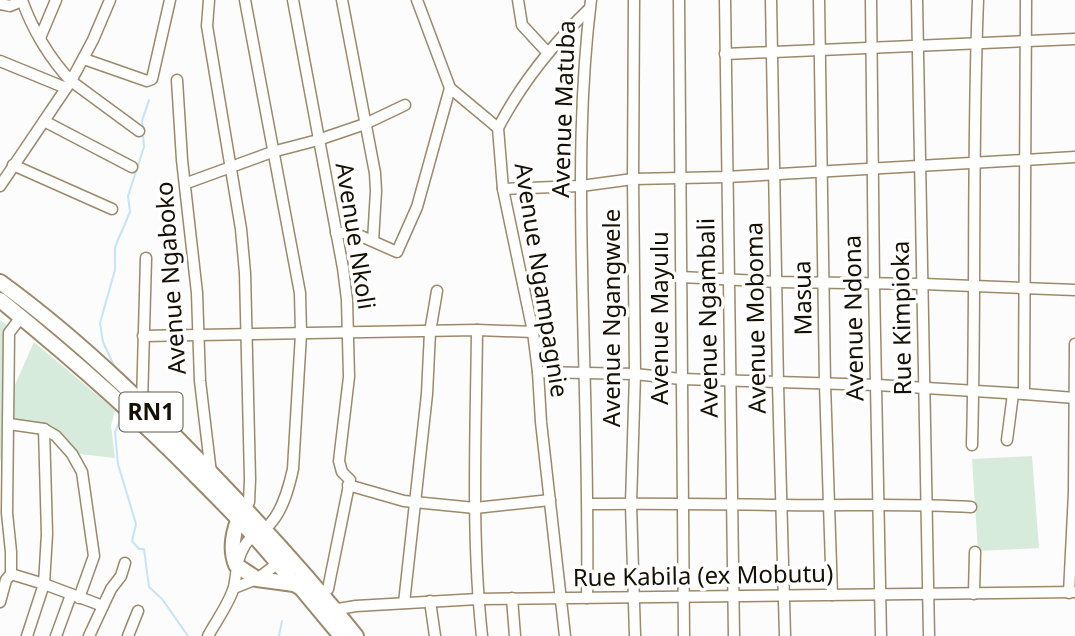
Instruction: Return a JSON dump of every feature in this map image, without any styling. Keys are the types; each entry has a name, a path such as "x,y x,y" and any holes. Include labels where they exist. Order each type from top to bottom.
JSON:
{"highway":[{"name":"RN1","path":"0,282 106,368 142,403 211,473 243,514 284,559 306,575 356,636"},
{"name":"RN1","path":"0,300 134,414 234,511 243,514"},
{"path":"243,514 233,541 236,565 257,579 294,584 306,575"},
{"name":"RN1","path":"284,559 294,584 301,588 341,636"}],"street":[{"path":"40,37 56,0"},
{"path":"0,186 68,85 110,0"},
{"path":"83,59 147,81 152,79 170,0"},
{"path":"209,0 207,26 244,262 250,479 243,514"},
{"path":"208,636 233,588 236,565 246,544 276,516 289,487 293,469 301,334 300,293 245,0"},
{"name":"Avenue Nkoli","path":"293,0 343,268 348,334 349,377 338,461 349,481 328,589"},
{"path":"342,0 376,182 373,241"},
{"path":"417,0 450,89 498,128 514,97 547,52 590,5"},
{"path":"518,0 523,25 547,52"},
{"name":"Avenue Ngangwele","path":"634,0 632,179 635,374 631,504 635,636"},
{"name":"Avenue Mayulu","path":"679,0 684,636"},
{"name":"Avenue Ngambali","path":"725,0 734,636"},
{"name":"Avenue Moboma","path":"772,0 785,636"},
{"name":"Masua","path":"819,0 825,384 832,595"},
{"name":"Avenue Ndona","path":"871,0 881,636"},
{"name":"Rue Kimpioka","path":"917,0 929,636"},
{"path":"971,445 978,0"},
{"path":"1024,394 1026,0"},
{"path":"0,4 10,6 22,1 29,19 68,85"},
{"name":"Avenue Matuba","path":"587,598 589,504 581,186 584,67 590,5"},
{"path":"725,54 1075,39"},
{"path":"0,61 68,85 139,131"},
{"name":"Avenue Ngaboko","path":"177,80 197,293 200,381 211,473"},
{"path":"336,233 354,233 394,252 399,250 424,184 450,89"},
{"path":"187,183 272,152 365,124 405,106"},
{"path":"44,121 132,167"},
{"name":"Avenue Ngampagnie","path":"498,128 503,190 533,332 565,636"},
{"path":"503,190 581,186 632,179 727,177 1075,157"},
{"path":"13,165 112,209"},
{"path":"142,403 146,258"},
{"path":"681,277 1075,290"},
{"path":"404,603 427,394 430,332 437,290"},
{"path":"0,602 6,580 11,574 7,513 9,333 21,317"},
{"path":"143,336 477,330 533,332"},
{"path":"477,330 475,508 482,636"},
{"path":"1072,592 1075,344"},
{"path":"538,372 635,374 729,382 925,388 1074,398"},
{"path":"1007,440 1013,394"},
{"path":"9,424 44,429 56,436 72,454 82,472 94,556 55,636"},
{"path":"27,636 44,584 47,534 44,429"},
{"path":"349,481 415,502 475,508 550,500"},
{"path":"589,504 927,504 971,507"},
{"path":"974,594 975,552"},
{"path":"233,588 257,579 284,559"},
{"path":"89,636 111,589 121,576 125,563"},
{"path":"11,574 103,606"},
{"name":"Rue Kabila (ex Mobutu)","path":"333,607 338,609 430,601 512,598 1072,592"},
{"path":"512,598 515,636"},
{"path":"430,601 435,636"},
{"path":"128,636 138,611"}],"green space":[{"path":"0,320 6,324 9,421 0,463"},
{"path":"34,342 115,410 111,426 115,458 79,454 65,437 13,418 14,387"},
{"path":"1032,456 1039,548 978,551 972,459"}],"waterway":[{"path":"143,129 142,121 149,100"},
{"path":"116,370 103,342 100,323 115,270 115,247 130,212 128,196 144,147 143,134"},
{"path":"120,421 115,432 118,464 136,524 132,541 139,549 144,549 149,587 162,599 188,636"},
{"path":"279,636 282,621"}]}
